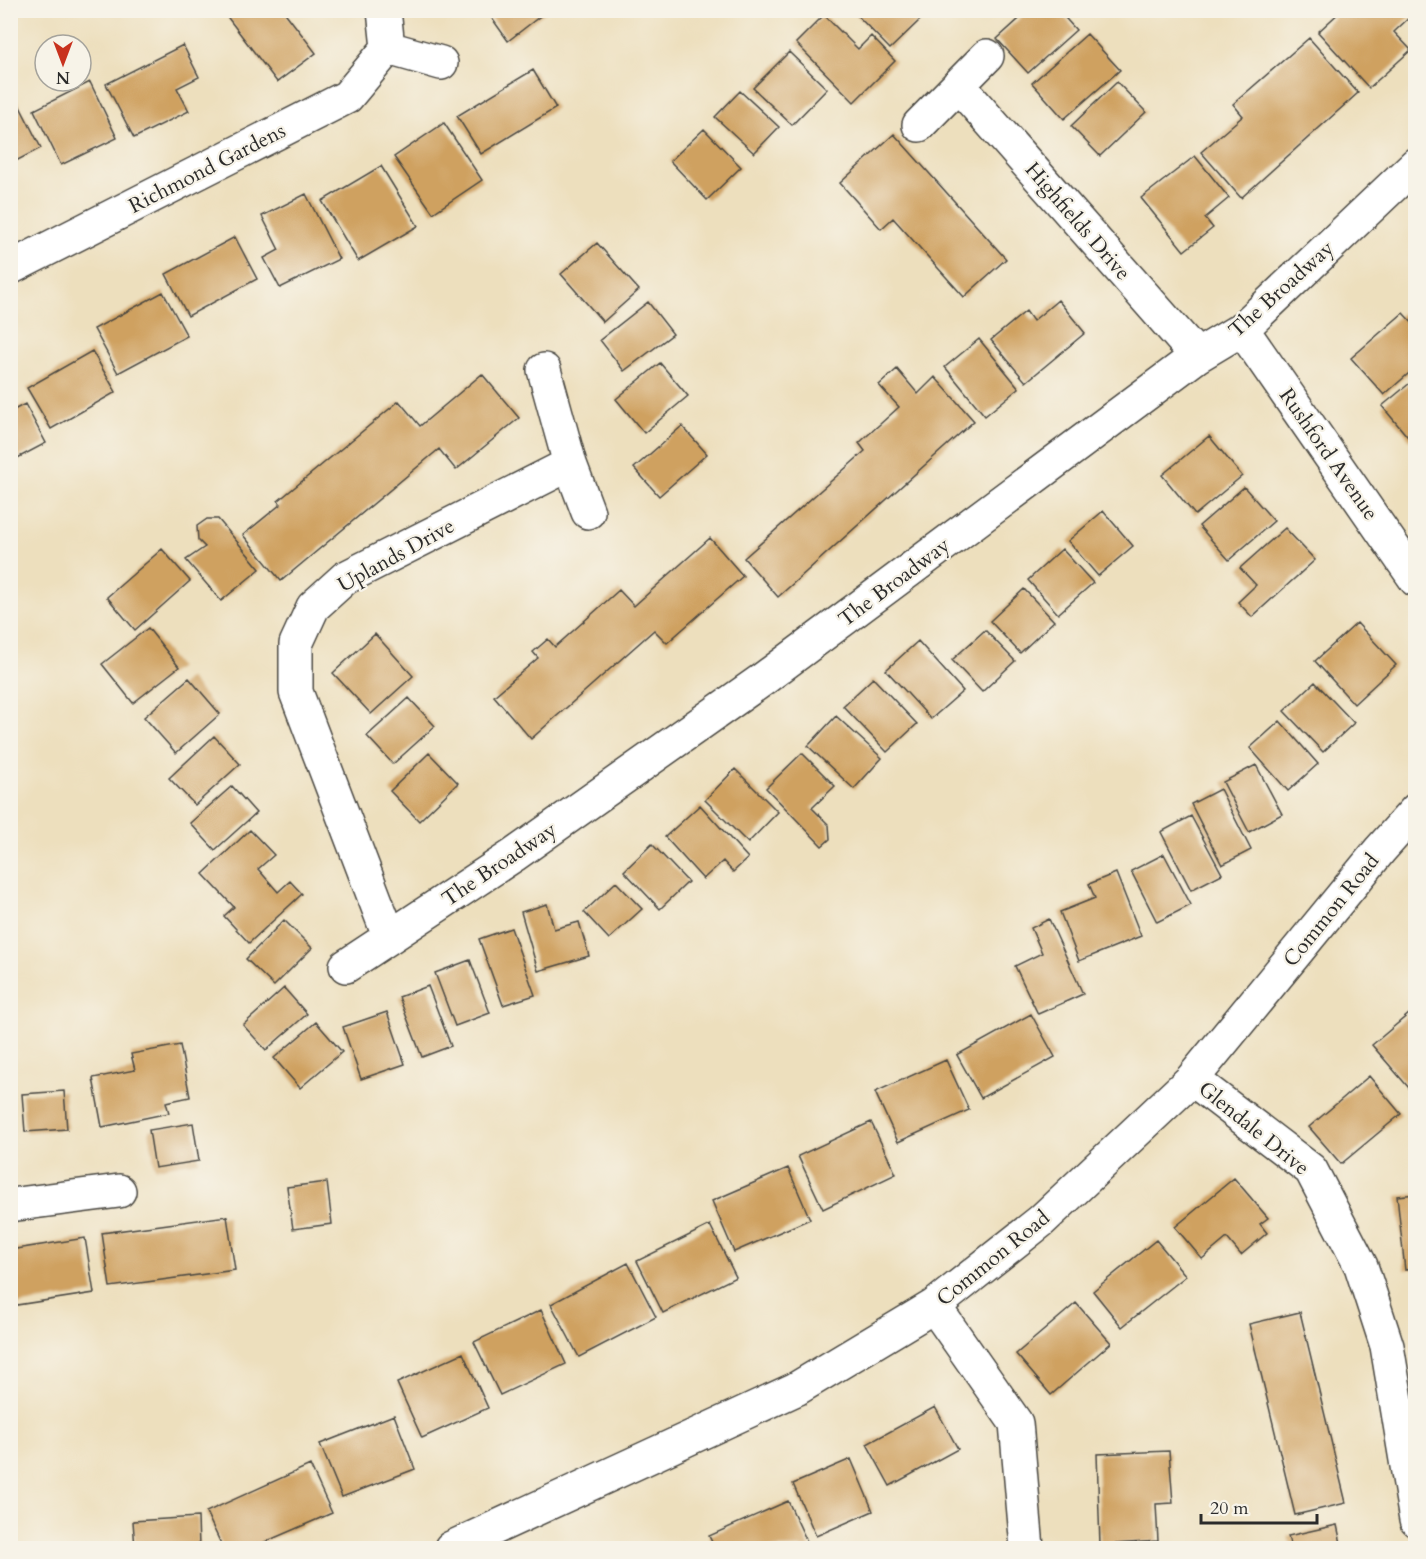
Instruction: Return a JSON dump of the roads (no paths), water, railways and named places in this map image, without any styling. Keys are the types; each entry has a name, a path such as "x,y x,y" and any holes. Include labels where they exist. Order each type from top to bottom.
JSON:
{"street":[{"path":"384,10 388,48 441,63"},
{"name":"Richmond Gardens","path":"10,268 347,97 388,48"},
{"path":"919,125 987,56"},
{"name":"Highfields Drive","path":"958,85 1197,356"},
{"name":"The Broadway","path":"346,966 514,855 762,680 1197,356 1242,329 1416,164"},
{"name":"Rushford Avenue","path":"1242,329 1416,580"},
{"path":"544,370 570,464 588,512"},
{"name":"Uplands Drive","path":"389,936 296,692 296,644 313,607 345,578 570,464"},
{"name":"Common Road","path":"451,1548 796,1389 934,1306 1041,1221 1192,1079 1380,850 1416,810"},
{"name":"Glendale Drive","path":"1192,1079 1311,1170 1361,1266 1387,1346 1416,1520"},
{"path":"10,1205 118,1191"},
{"path":"934,1306 1016,1423 1027,1548"}]}
